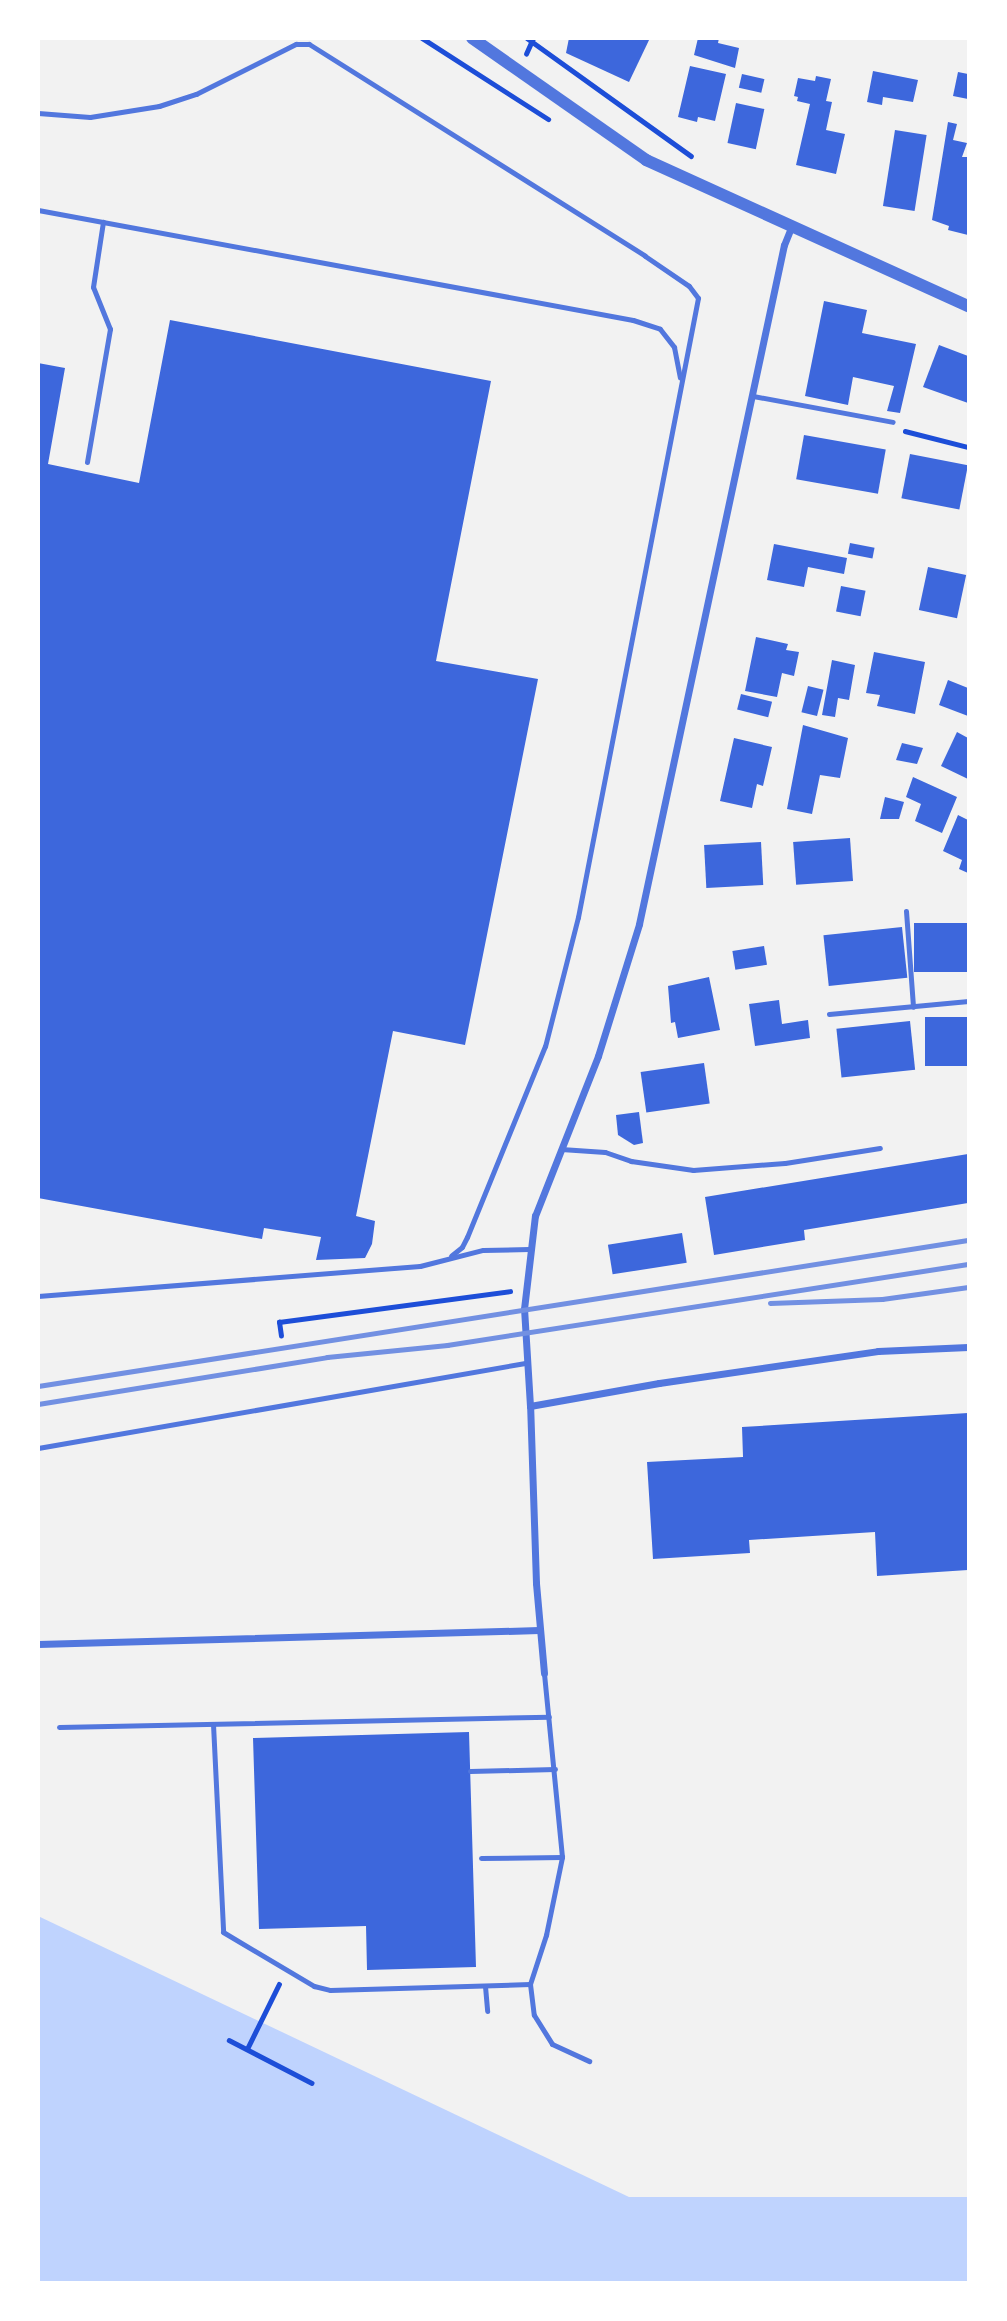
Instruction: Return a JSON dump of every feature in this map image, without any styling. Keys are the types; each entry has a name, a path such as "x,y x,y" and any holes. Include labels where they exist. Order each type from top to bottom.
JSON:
{"street":[{"path":"472,38 646,160 968,306"},
{"path":"544,1673 539,1630 530,1406 524,1331 529,1249 535,1216 616,1005 639,923 784,245 791,228"},
{"path":"530,1406 659,1383 878,1351 968,1348"},
{"path":"38,1644 539,1630"}],"lane":[{"path":"38,113 90,117 159,106 196,94 296,44 309,44 402,100 689,286 698,298 578,916 545,1046 467,1237 462,1247 451,1256"},
{"path":"38,210 633,320 660,329 674,347 681,381"},
{"path":"88,462 110,329 93,287 103,222"},
{"path":"753,396 893,422"},
{"path":"906,911 913,1007"},
{"path":"830,1014 968,1001"},
{"path":"561,1149 605,1152 631,1161 693,1170 785,1163 880,1148"},
{"path":"38,1296 420,1266 483,1250 529,1249"},
{"path":"38,1448 527,1363"},
{"path":"544,1673 562,1857 546,1935 530,1984 534,2015 552,2044 589,2061"},
{"path":"59,1727 549,1717"},
{"path":"213,1724 223,1932 314,1986 330,1990 530,1984"},
{"path":"470,1771 555,1769"},
{"path":"481,1858 562,1857"},
{"path":"485,1986 487,2011"}],"path":[{"path":"527,38 701,160"},
{"path":"902,430 968,447"},
{"path":"281,1336 279,1322 525,1289"},
{"path":"247,2049 278,1988"},
{"path":"229,2040 312,2083"}],"water":[{"path":"38,1916 629,2197 968,2197 968,2282 39,2282"}],"building":[{"path":"569,38 650,38 629,82 566,53"},
{"path":"698,38 719,38 718,43 739,48 735,68 694,55"},
{"path":"690,66 726,74 715,121 698,117 697,122 678,117"},
{"path":"873,71 918,80 913,102 883,97 882,105 867,102"},
{"path":"958,72 968,74 968,99 953,96"},
{"path":"742,74 764,79 761,93 739,88"},
{"path":"816,76 831,79 826,101 832,102 826,130 845,134 836,174 796,165 810,104 797,101 798,97 794,96 798,78 815,81"},
{"path":"736,103 764,109 756,149 727,143"},
{"path":"948,122 957,124 953,140 967,143 962,157 968,157 968,235 948,230 949,226 932,220"},
{"path":"895,130 927,135 915,211 883,206"},
{"path":"824,301 867,310 862,333 916,344 900,413 887,411 894,386 853,377 848,405 805,396"},
{"path":"170,320 491,381 436,661 538,679 465,1045 393,1031 356,1216 375,1221 372,1244 365,1258 316,1260 321,1237 264,1228 262,1239 38,1198 38,363 65,368 48,464 139,483"},
{"path":"939,345 968,356 968,403 923,387"},
{"path":"804,435 886,449 878,494 796,479"},
{"path":"910,454 968,465 959,509 901,498"},
{"path":"850,543 875,548 872,559 848,554"},
{"path":"774,544 847,558 844,574 808,567 804,587 767,580"},
{"path":"928,567 966,575 957,618 919,610"},
{"path":"841,586 866,591 861,616 836,612"},
{"path":"756,637 788,644 786,650 799,652 794,676 782,673 777,697 745,691"},
{"path":"874,652 925,662 915,714 877,706 880,695 866,693"},
{"path":"832,660 855,665 849,700 838,698 835,717 822,715"},
{"path":"948,680 968,688 968,716 939,705"},
{"path":"808,686 824,690 817,716 801,712"},
{"path":"741,694 772,702 768,717 737,710"},
{"path":"803,725 848,738 840,778 820,775 812,814 787,809"},
{"path":"957,732 968,738 968,779 941,766"},
{"path":"734,738 772,747 763,786 757,784 752,808 720,801"},
{"path":"902,743 923,748 917,764 896,760"},
{"path":"913,777 957,797 942,833 915,821 921,804 906,797"},
{"path":"885,797 904,802 899,819 880,819"},
{"path":"958,815 968,820 968,873 959,869 962,860 943,851"},
{"path":"850,838 853,881 796,885 793,842"},
{"path":"761,842 763,885 706,888 704,845"},
{"path":"914,923 968,923 968,972 914,972"},
{"path":"902,927 907,978 829,986 823,935"},
{"path":"764,946 767,965 735,970 732,951"},
{"path":"709,977 720,1030 678,1038 675,1022 671,1023 668,986"},
{"path":"779,1000 782,1024 808,1020 810,1038 755,1046 749,1004"},
{"path":"925,1017 968,1017 968,1066 925,1066"},
{"path":"910,1021 915,1070 842,1077 836,1029"},
{"path":"704,1063 710,1104 646,1113 641,1072"},
{"path":"639,1112 643,1143 634,1145 618,1135 616,1115"},
{"path":"968,1154 968,1203 804,1230 805,1240 714,1255 705,1197"},
{"path":"682,1233 687,1263 613,1274 608,1245"},
{"path":"968,1413 968,1570 877,1576 875,1532 749,1540 750,1553 653,1559 647,1462 743,1457 742,1427"},
{"path":"469,1732 476,1967 367,1970 366,1926 259,1929 253,1738"}],"railway":[{"path":"38,1386 968,1240"},
{"path":"38,1404 327,1357 447,1345 968,1264"},
{"path":"770,1303 882,1299 968,1287"}]}
